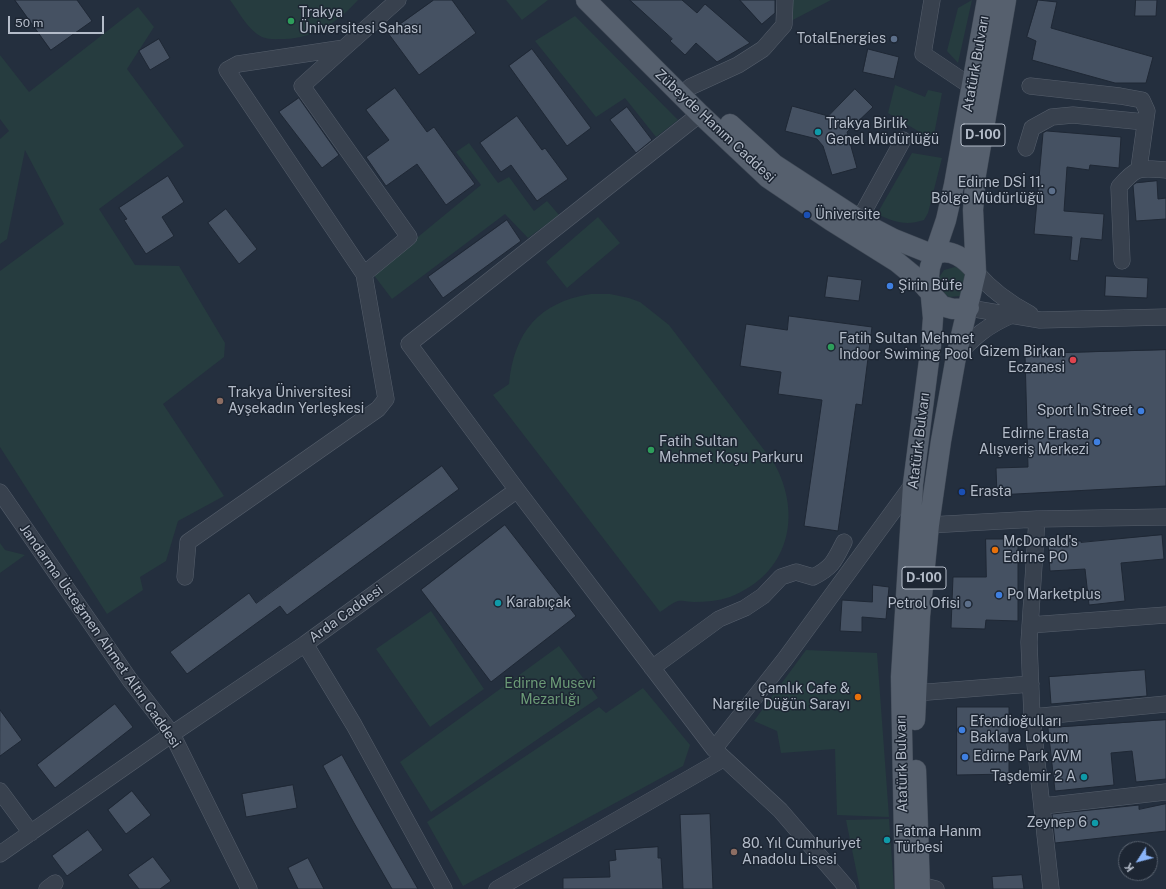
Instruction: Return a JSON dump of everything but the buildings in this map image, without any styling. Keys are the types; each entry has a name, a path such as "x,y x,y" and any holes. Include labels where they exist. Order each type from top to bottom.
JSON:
{"main road":[{"name":"Zübeyde Hanım Caddesi","path":"586,0 700,114 768,178 897,262 919,280 931,294"},
{"name":"Zübeyde Hanım Caddesi","path":"603,0 690,87 774,164 859,220 894,239 934,255"},
{"name":"Atatürk Bulvarı","path":"920,888 901,677 913,484 931,345 933,318 929,276 934,255 946,220 988,0"},
{"name":"Atatürk Bulvarı","path":"920,888 915,693 929,525 941,441 956,357 976,272 973,210 976,174 1006,0"},
{"path":"934,255 949,253 963,257 976,272"},
{"path":"931,294 942,306 953,309 968,308"}],"street":[{"path":"364,274 409,237 302,86 398,0"},
{"path":"690,87 738,65 762,49 784,25 785,0"},
{"path":"932,0 923,54 972,87"},
{"path":"185,577 188,542 378,409 386,399 364,274 227,70 238,64 344,48"},
{"path":"1030,86 1120,96 1142,100 1147,111 1140,168"},
{"path":"700,114 409,344 517,490 719,754 780,810 848,889"},
{"path":"1026,148 1032,128 1052,116 1073,115 1145,122"},
{"path":"859,220 903,140"},
{"path":"1122,260 1119,188 1129,176 1140,168 1166,170"},
{"path":"976,272 987,285 1000,296 1040,320"},
{"path":"968,308 1040,320 1166,317"},
{"path":"956,357 984,329 1012,315"},
{"path":"497,889 719,754 785,659 913,484"},
{"name":"Arda Caddesi","path":"0,854 172,734 305,644 517,490"},
{"name":"Jandarma Üsteğmen Ahmet Altın Caddesi","path":"0,492 130,680 172,734 249,889"},
{"path":"929,525 1037,519 1166,517"},
{"path":"1037,519 1030,625 1032,717 1051,889"},
{"path":"652,668 719,619 744,608 763,596 781,577 796,572 813,577 827,570 836,560 844,542"},
{"path":"1030,625 1166,615"},
{"path":"305,644 354,724 444,889"},
{"path":"915,693 1031,684"},
{"path":"1032,717 1166,704"},
{"path":"0,791 31,833"},
{"path":"1043,806 1166,792"}],"green space":[{"name":"Trakya Üniversitesi Sahası","path":"230,0 358,0 334,22 316,32 295,38 267,39 252,30"},
{"path":"506,0 548,0 522,20"},
{"path":"792,0 831,0 787,23"},
{"path":"972,0 958,63 947,51 958,8"},
{"path":"138,7 154,27 127,69 184,146 99,209 135,265 179,266 225,343 224,357 163,404 224,496 178,521 166,561 140,577 143,590 107,614 0,447 0,271 64,224 25,150 7,239 0,244 0,139 9,131 0,119 0,55 29,92"},
{"path":"575,16 678,120 656,137 625,98 596,117 535,41"},
{"path":"895,85 925,97 928,90 942,93 933,140 888,113"},
{"path":"469,143 498,183 509,177 534,211 547,201 559,215 528,238 505,214 392,299 373,274 481,185 456,152"},
{"path":"912,153 942,158 928,213 924,220 906,223 889,219 877,214"},
{"path":"598,217 620,243 567,288 546,262"},
{"path":"955,267 960,269 968,277 960,296 949,297 940,290 938,279 944,270"},
{"name":"Fatih Sultan Mehmet Koşu Parkuru","path":"591,294 610,294 640,302 669,325 774,463 783,483 788,503 788,522 785,541 777,558 766,574 750,587 730,597 708,601 678,601 660,612 493,395 509,384 517,349 523,335 532,322 557,304 573,298"},
{"path":"0,543 5,550 25,555 0,573"},
{"path":"431,611 484,689 430,727 376,649"},
{"name":"Edirne Musevi Mezarlığı","path":"559,646 598,698 431,812 400,762"},
{"path":"806,650 877,653 889,817 837,815 835,749 781,753 777,731 754,721"},
{"path":"643,688 690,745 683,766 463,886 427,822 599,707 606,713"},
{"path":"889,819 894,889 860,889 846,820"}],"place":[{"name":"Trakya Üniversitesi Sahası","path":"291,21"},
{"name":"TotalEnergies","path":"894,39"},
{"name":"Trakya Birlik Genel Müdürlüğü","path":"818,132"},
{"name":"Edirne DSİ 11. Bölge Müdürlüğü","path":"1052,191"},
{"name":"Üniversite","path":"807,215"},
{"name":"Şirin Büfe","path":"890,286"},
{"name":"Fatih Sultan Mehmet Indoor Swiming Pool","path":"831,347"},
{"name":"Gizem Birkan Eczanesi","path":"1073,360"},
{"name":"Trakya Üniversitesi Ayşekadın Yerleşkesi","path":"220,401"},
{"name":"Sport In Street","path":"1141,411"},
{"name":"Edirne Erasta Alışveriş Merkezi","path":"1097,442"},
{"name":"Fatih Sultan Mehmet Koşu Parkuru","path":"651,450"},
{"name":"Erasta","path":"962,492"},
{"name":"McDonald's Edirne PO","path":"995,550"},
{"name":"Po Marketplus","path":"999,595"},
{"name":"Karabıçak","path":"498,603"},
{"name":"Petrol Ofisi","path":"968,604"},
{"name":"Çamlık Cafe & Nargile Düğün Sarayı","path":"858,697"},
{"name":"Efendioğulları Baklava Lokum","path":"962,730"},
{"name":"Edirne Park AVM","path":"965,757"},
{"name":"Taşdemir 2 A","path":"1084,777"},
{"name":"Zeynep 6","path":"1095,823"},
{"name":"Fatma Hanım Türbesi","path":"887,840"},
{"name":"80. Yıl Cumhuriyet Anadolu Lisesi","path":"734,852"}]}
